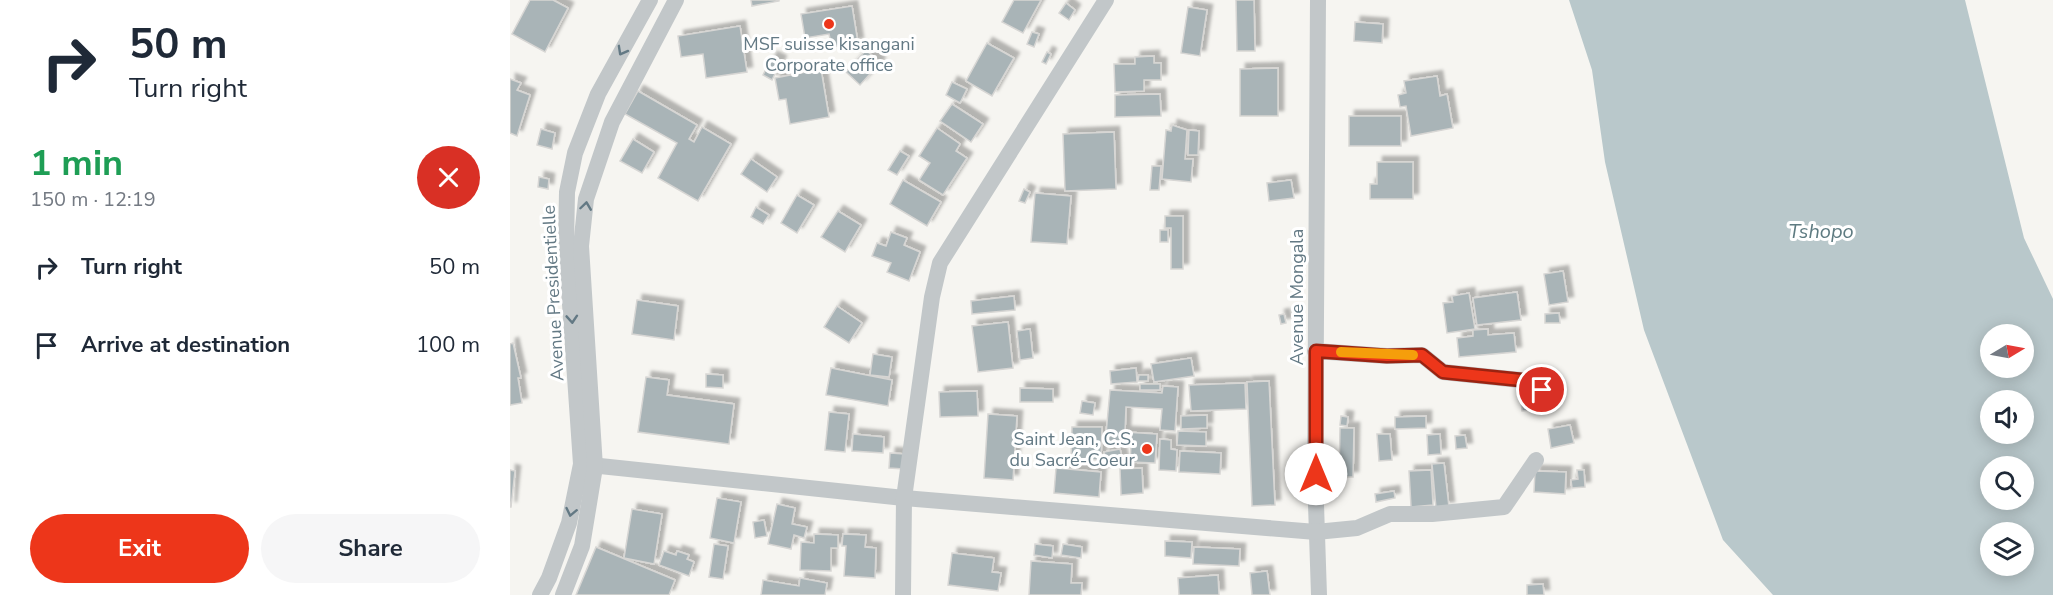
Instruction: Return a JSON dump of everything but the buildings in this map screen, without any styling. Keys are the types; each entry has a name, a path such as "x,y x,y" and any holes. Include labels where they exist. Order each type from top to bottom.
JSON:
{"street":[{"name":"Avenue Presidentielle","path":"563,595 582,546 588,466 574,246 567,192 575,153 598,94 650,0"},
{"name":"Avenue Presidentielle","path":"574,246 598,158 620,105 676,0"},
{"path":"903,595 904,498 932,297 939,263 1106,0"},
{"name":"Avenue Mongala","path":"1318,0 1316,532 1319,595"},
{"path":"598,94 620,105"},
{"path":"1316,351 1387,356 1422,355 1443,372 1521,380 1542,390"},
{"path":"588,466 904,498 1316,532 1357,528 1390,514 1432,514 1504,507 1536,460"},
{"name":"Avenue Presidentielle","path":"540,595 549,578 588,466"}],"water":[{"name":"Tshopo","path":"1569,0 1965,0 2024,238 2053,299 2053,595 1773,595 1723,540 1644,330 1605,162 1592,70"}],"slow traffic":[{"path":"1341,352 1387,356 1413,355"}],"place":[{"name":"MSF suisse kisangani Corporate office","path":"829,24"},
{"name":"Saint Jean, C.S. du Sacré-Coeur","path":"1147,449"}],"route":[{"path":"1316,474 1316,351 1387,356 1422,355 1443,372 1521,380 1542,390"}]}
